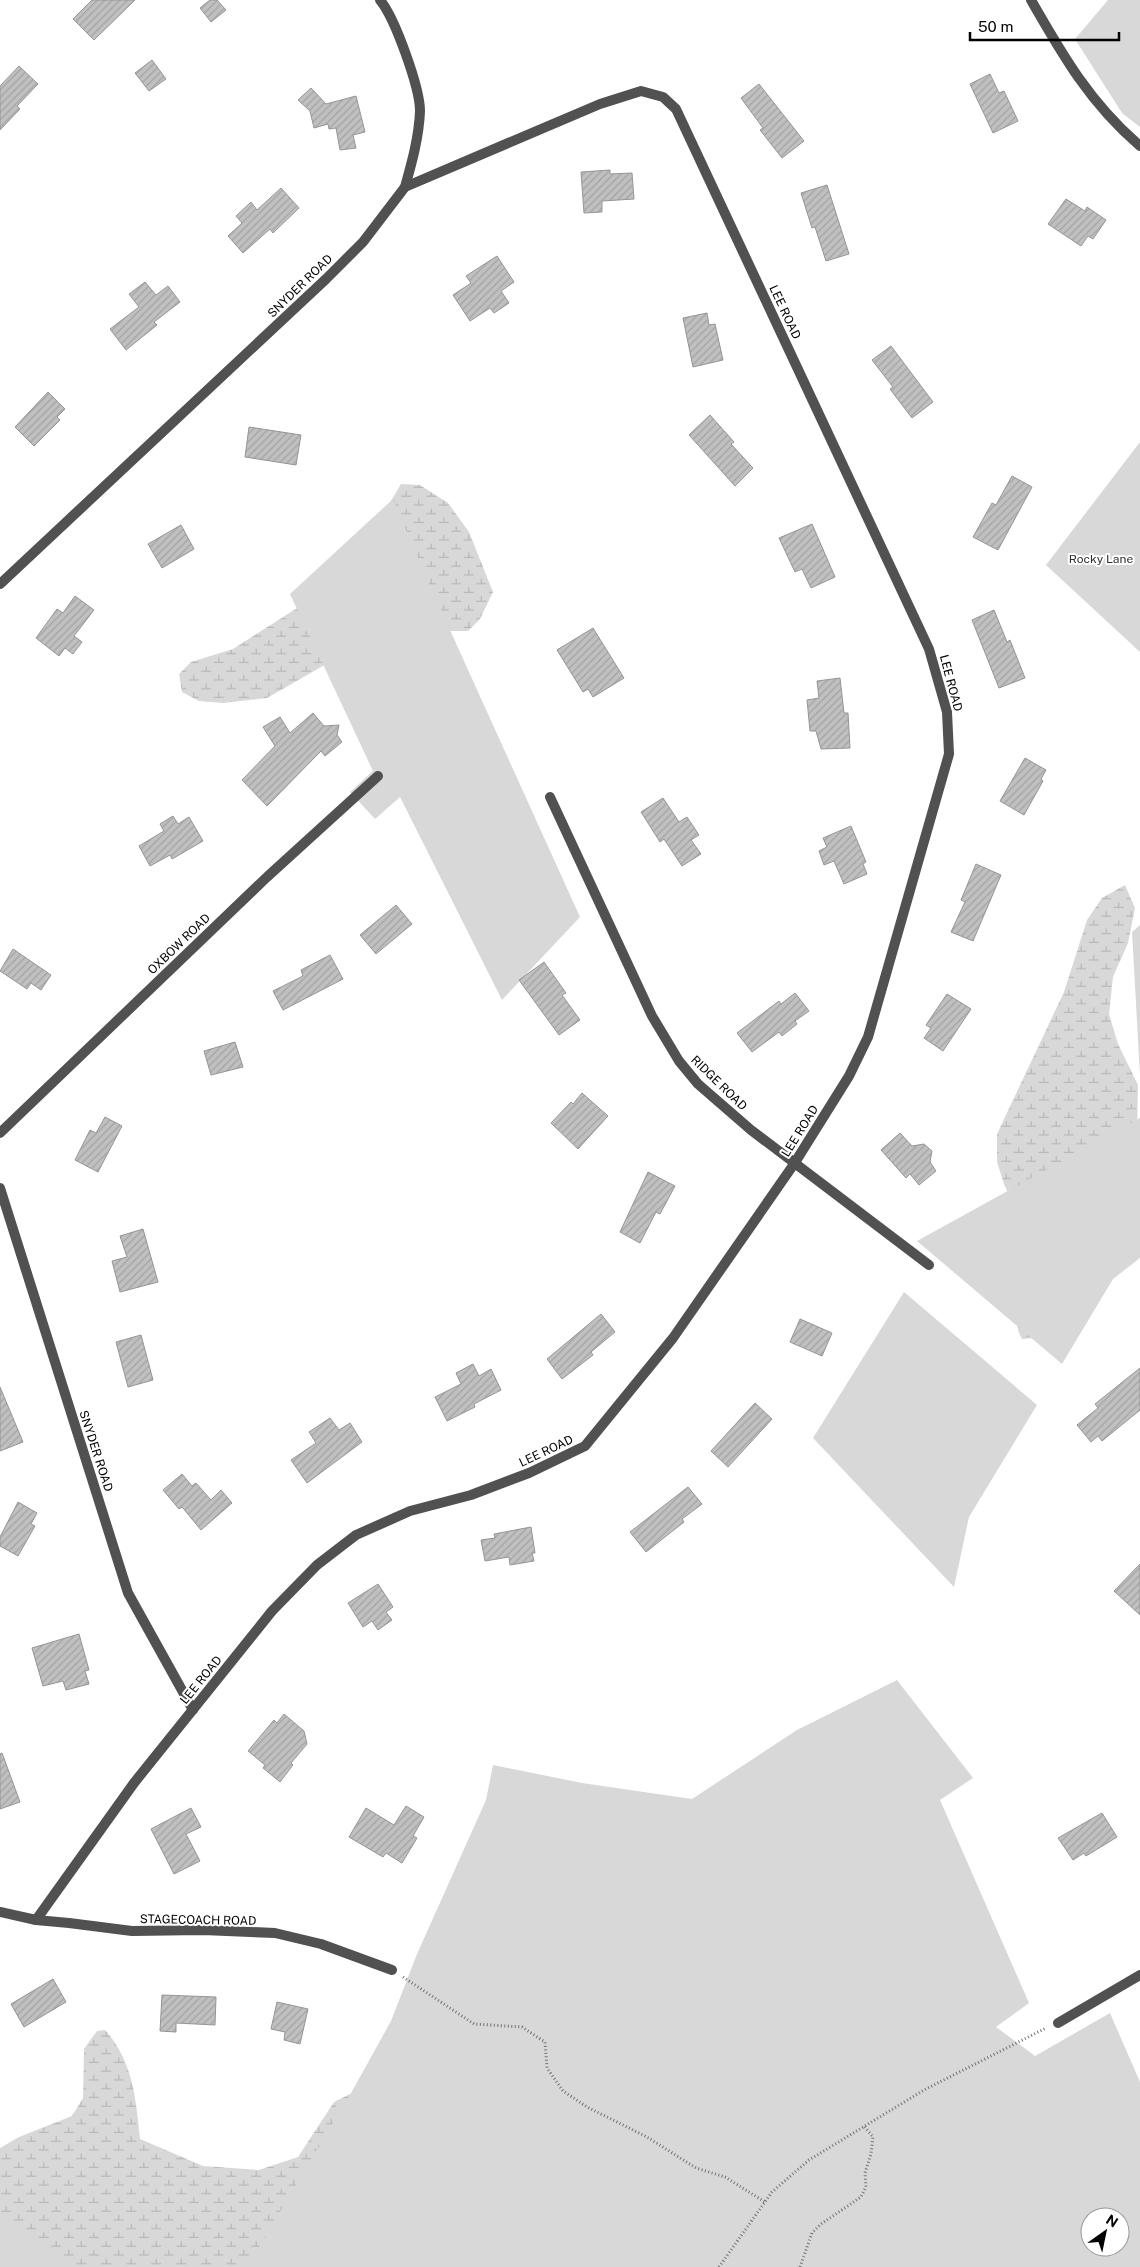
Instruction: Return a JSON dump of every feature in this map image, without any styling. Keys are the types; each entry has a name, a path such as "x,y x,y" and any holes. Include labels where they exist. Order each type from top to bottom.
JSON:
{"street":[{"path":"380,0 388,9 409,63 420,109 416,146 405,187"},
{"path":"1031,0 1066,62 1088,92 1140,146"},
{"name":"SNYDER ROAD","path":"0,584 363,242 405,187 600,104 641,91 663,97"},
{"name":"LEE ROAD","path":"36,1920 134,1783 272,1611 316,1565 356,1535 410,1511 471,1495 529,1474 585,1446 673,1338 794,1164 849,1076 868,1037 949,754 947,712 929,649 676,109 663,97"},
{"name":"OXBOW ROAD","path":"0,1133 267,877 378,776"},
{"name":"RIDGE ROAD","path":"550,797 652,1016 679,1061 719,1104 794,1164 929,1265"},
{"name":"SNYDER ROAD","path":"0,1188 128,1593 193,1710"},
{"name":"STAGECOACH ROAD","path":"0,1912 36,1920 132,1931 203,1930 275,1933 321,1944 392,1970"},
{"path":"1058,2023 1140,1975"}],"path":[{"path":"392,1970 474,2024 522,2027 545,2042 546,2068 563,2091 587,2107 647,2137 696,2168 725,2178 765,2202"},
{"path":"719,2267 723,2265 772,2192 809,2160 863,2126 966,2068 1058,2023"},
{"path":"800,2267 812,2233 821,2224 861,2196 866,2187 865,2172 871,2154 873,2137 863,2126"}],"green space":[{"path":"1108,0 1140,0 1140,127 1122,113 1075,39"},
{"name":"Rocky Lane","path":"1140,442 1140,652 1046,565"},
{"path":"401,484 420,485 448,503 469,532 493,592 480,619 468,631 448,631 328,663 267,698 223,703 199,701 182,692 179,674 191,662 233,649 346,577"},
{"path":"393,499 426,577 580,917 502,1000 400,797 375,819 350,792 373,771 290,594"},
{"path":"1125,885 1135,908 1128,943 1113,977 1109,1014 1118,1044 1138,1085 1136,1180 1035,1338 1022,1339 1018,1331 1020,1220 1004,1184 997,1162 997,1134 1064,992 1087,920 1102,898"},
{"path":"1140,925 1140,1075 1132,932"},
{"path":"1140,1118 1140,1258 1113,1279 1062,1364 917,1241"},
{"path":"904,1292 1037,1405 969,1517 954,1587 813,1438"},
{"path":"897,1680 973,1778 940,1800 1029,2003 996,2027 1035,2056 1110,2013 1140,2082 1140,2267 247,2267 350,2095 391,2021 417,1954 486,1800 493,1765 582,1783 692,1799 797,1730"},
{"path":"105,2030 122,2054 132,2081 140,2139 203,2166 259,2170 298,2157 334,2102 368,2085 564,2267 0,2267 0,2148 19,2137 72,2116 83,2098 84,2049 97,2031"},
{"path":"0,2218 81,2267 0,2267"}],"building":[{"path":"92,0 135,0 94,40 73,19"},
{"path":"210,0 217,0 226,10 211,22 200,8"},
{"path":"152,60 166,79 149,91 135,73"},
{"path":"19,66 38,84 17,106 20,109 0,130 0,86"},
{"path":"990,74 999,93 1004,91 1018,121 993,133 970,84"},
{"path":"759,84 804,141 782,158 760,130 763,128 741,98"},
{"path":"311,88 326,104 356,96 365,132 353,135 356,148 340,150 336,128 329,129 328,124 314,128 310,111 298,100"},
{"path":"610,170 610,174 632,173 634,199 602,201 602,212 584,213 581,172"},
{"path":"827,185 849,254 826,261 815,227 812,228 801,193"},
{"path":"281,188 299,208 273,233 270,229 243,253 228,236 242,223 236,216 251,202 257,210"},
{"path":"1066,199 1085,211 1087,207 1106,220 1093,239 1088,236 1081,246 1048,224"},
{"path":"497,256 514,282 501,291 509,303 494,313 490,308 470,321 453,295 471,283 466,276"},
{"path":"145,282 156,295 168,286 180,302 154,322 157,325 126,350 110,329 139,307 129,294"},
{"path":"707,313 709,325 715,324 723,360 693,367 683,318"},
{"path":"891,346 933,402 912,418 890,389 893,387 872,360"},
{"path":"48,392 65,409 57,417 60,420 34,446 15,427"},
{"path":"710,415 734,442 731,444 753,468 735,486 689,435"},
{"path":"249,427 301,435 296,465 245,457"},
{"path":"1012,476 1032,487 998,550 973,537 992,503 996,505"},
{"path":"812,524 835,577 811,588 802,569 795,572 779,538"},
{"path":"181,525 194,549 162,568 148,544"},
{"path":"75,596 94,610 74,636 82,642 73,654 65,648 59,656 36,638 57,609 63,613"},
{"path":"994,610 1007,642 1010,640 1025,678 999,688 972,620"},
{"path":"593,628 624,678 593,697 588,689 583,692 557,650"},
{"path":"840,678 844,713 848,713 850,748 821,749 816,731 810,731 807,700 819,698 817,681"},
{"path":"313,713 324,726 339,725 337,735 342,742 325,756 321,751 267,806 242,780 275,746 263,727 280,717 290,733"},
{"path":"1025,758 1046,770 1041,779 1043,781 1024,815 1000,801"},
{"path":"663,798 679,822 687,817 699,835 691,840 701,854 682,866 664,839 660,842 641,812"},
{"path":"173,816 178,824 189,817 203,841 172,859 170,855 150,866 139,846 164,831 160,824"},
{"path":"851,826 866,862 863,864 867,874 844,884 834,861 824,865 819,851 827,847 823,838"},
{"path":"976,864 1001,875 973,941 951,932 965,902 961,900"},
{"path":"396,905 412,924 376,954 360,935"},
{"path":"13,949 51,975 41,990 31,983 27,989 0,971"},
{"path":"330,955 343,979 283,1010 273,991 303,976 301,970"},
{"path":"544,962 566,993 562,995 580,1020 559,1035 519,980"},
{"path":"795,993 809,1011 795,1021 797,1024 782,1036 779,1032 752,1052 737,1033 779,1001 781,1004"},
{"path":"947,994 971,1009 943,1051 924,1038 931,1028 926,1025"},
{"path":"235,1042 243,1067 211,1075 204,1051"},
{"path":"582,1093 608,1116 578,1149 551,1123 571,1102 573,1104"},
{"path":"105,1117 122,1126 98,1172 75,1160 90,1130 96,1133"},
{"path":"900,1133 912,1146 924,1144 932,1151 930,1162 936,1171 919,1185 910,1174 906,1178 881,1150"},
{"path":"648,1172 675,1186 660,1214 656,1212 640,1243 620,1232"},
{"path":"143,1229 158,1282 120,1292 112,1261 127,1257 120,1236"},
{"path":"601,1314 615,1332 591,1352 593,1355 562,1379 547,1359"},
{"path":"800,1319 832,1333 822,1356 790,1342"},
{"path":"141,1335 153,1380 128,1387 116,1342"},
{"path":"473,1364 479,1376 491,1369 501,1390 474,1404 475,1407 447,1421 435,1397 461,1384 456,1373"},
{"path":"1140,1368 1140,1410 1102,1441 1098,1436 1091,1442 1077,1425 1098,1408 1095,1404"},
{"path":"0,1387 23,1442 0,1451"},
{"path":"755,1403 772,1419 728,1467 711,1451"},
{"path":"330,1418 339,1430 350,1423 362,1442 307,1483 291,1460 316,1443 309,1432"},
{"path":"182,1474 192,1486 196,1483 211,1500 221,1490 232,1503 201,1530 182,1507 179,1509 163,1490"},
{"path":"688,1487 702,1504 682,1519 684,1522 646,1552 630,1532"},
{"path":"18,1502 37,1513 31,1524 35,1526 18,1556 0,1546 0,1537"},
{"path":"531,1527 535,1553 532,1553 534,1561 510,1565 509,1557 485,1561 481,1540 495,1538 494,1534"},
{"path":"1140,1564 1140,1615 1114,1591"},
{"path":"378,1584 393,1607 386,1612 392,1620 378,1630 372,1621 363,1627 348,1603"},
{"path":"79,1634 89,1670 85,1671 89,1684 66,1690 63,1681 43,1686 32,1648"},
{"path":"284,1714 304,1731 307,1744 291,1763 293,1765 280,1782 263,1768 265,1765 248,1751 274,1720 277,1723"},
{"path":"2,1753 20,1802 0,1809 0,1754"},
{"path":"406,1806 424,1817 413,1836 417,1838 402,1863 386,1853 383,1857 349,1837 366,1808 394,1825"},
{"path":"191,1808 201,1827 186,1834 200,1861 174,1874 151,1829"},
{"path":"1102,1813 1117,1837 1086,1856 1084,1853 1073,1860 1058,1838"},
{"path":"53,1979 66,2002 24,2027 11,2004"},
{"path":"162,1995 216,1997 215,2025 176,2023 176,2032 160,2031"},
{"path":"277,2002 308,2009 300,2044 284,2040 285,2032 271,2029"}]}
